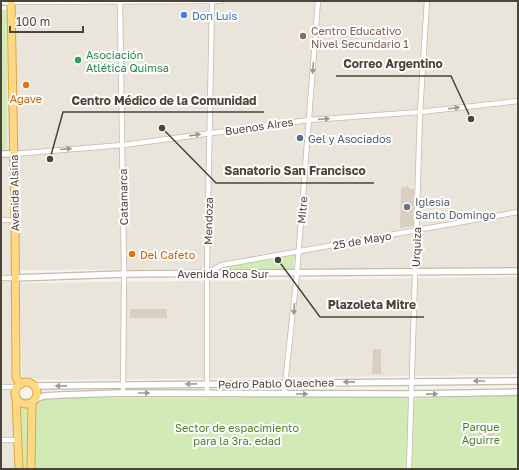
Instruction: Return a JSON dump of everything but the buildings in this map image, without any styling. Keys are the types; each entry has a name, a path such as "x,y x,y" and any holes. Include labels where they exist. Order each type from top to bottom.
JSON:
{"highway":[{"name":"Avenida Alsina","path":"11,2 16,378 19,386"},
{"path":"19,469 16,397 19,386 29,383 34,386 37,392 34,401 31,469"},
{"path":"16,397 22,404 34,401"}],"street":[{"name":"Catamarca","path":"120,1 124,274 123,393"},
{"name":"Mendoza","path":"207,393 207,273 212,1"},
{"path":"1,2 221,1"},
{"name":"Mitre","path":"284,394 287,383 299,251 318,1"},
{"name":"Urquiza","path":"409,469 420,112 427,1"},
{"name":"Buenos Aires","path":"1,154 123,145 309,120 420,112 518,100"},
{"name":"25 de Mayo","path":"207,273 222,265 518,212"},
{"path":"1,220 15,220"},
{"name":"Avenida Roca Sur","path":"1,278 124,274 518,271"},
{"name":"Pedro Pablo Olaechea","path":"34,386 518,381"},
{"path":"1,387 19,386"},
{"name":"Pedro Pablo Olaechea","path":"34,401 48,395 123,393 411,394 518,392"},
{"path":"1,440 18,440"}],"shaded area":[{"path":"15,1 518,1 518,268 18,270"},
{"path":"1,10 7,10 16,469 1,469"},
{"path":"518,277 518,375 40,380 22,376 20,283"}],"green space":[{"path":"1,10 7,10 6,150 1,150"},
{"path":"295,253 293,269 217,270 228,266"},
{"name":"Parque Aguirre","path":"518,395 518,469 23,469 21,398 409,397 409,399"}],"place":[{"name":"Don Luis","path":"184,15"},
{"name":"Centro Educativo Nivel Secundario 1","path":"303,36"},
{"name":"Asociación Atlética Quimsa","path":"78,60"},
{"name":"Agave","path":"26,85"},
{"name":"Correo Argentino","path":"471,119"},
{"name":"Sanatorio San Francisco","path":"162,128"},
{"name":"Gel y Asociados","path":"300,138"},
{"name":"Centro Médico de la Comunidad","path":"50,159"},
{"name":"Iglesia Santo Domingo","path":"407,207"},
{"name":"Del Cafeto","path":"132,254"},
{"name":"Plazoleta Mitre","path":"278,260"}],"park label":[{"name":"Sector de espacimiento para la 3ra. edad","path":"237,433"}]}
